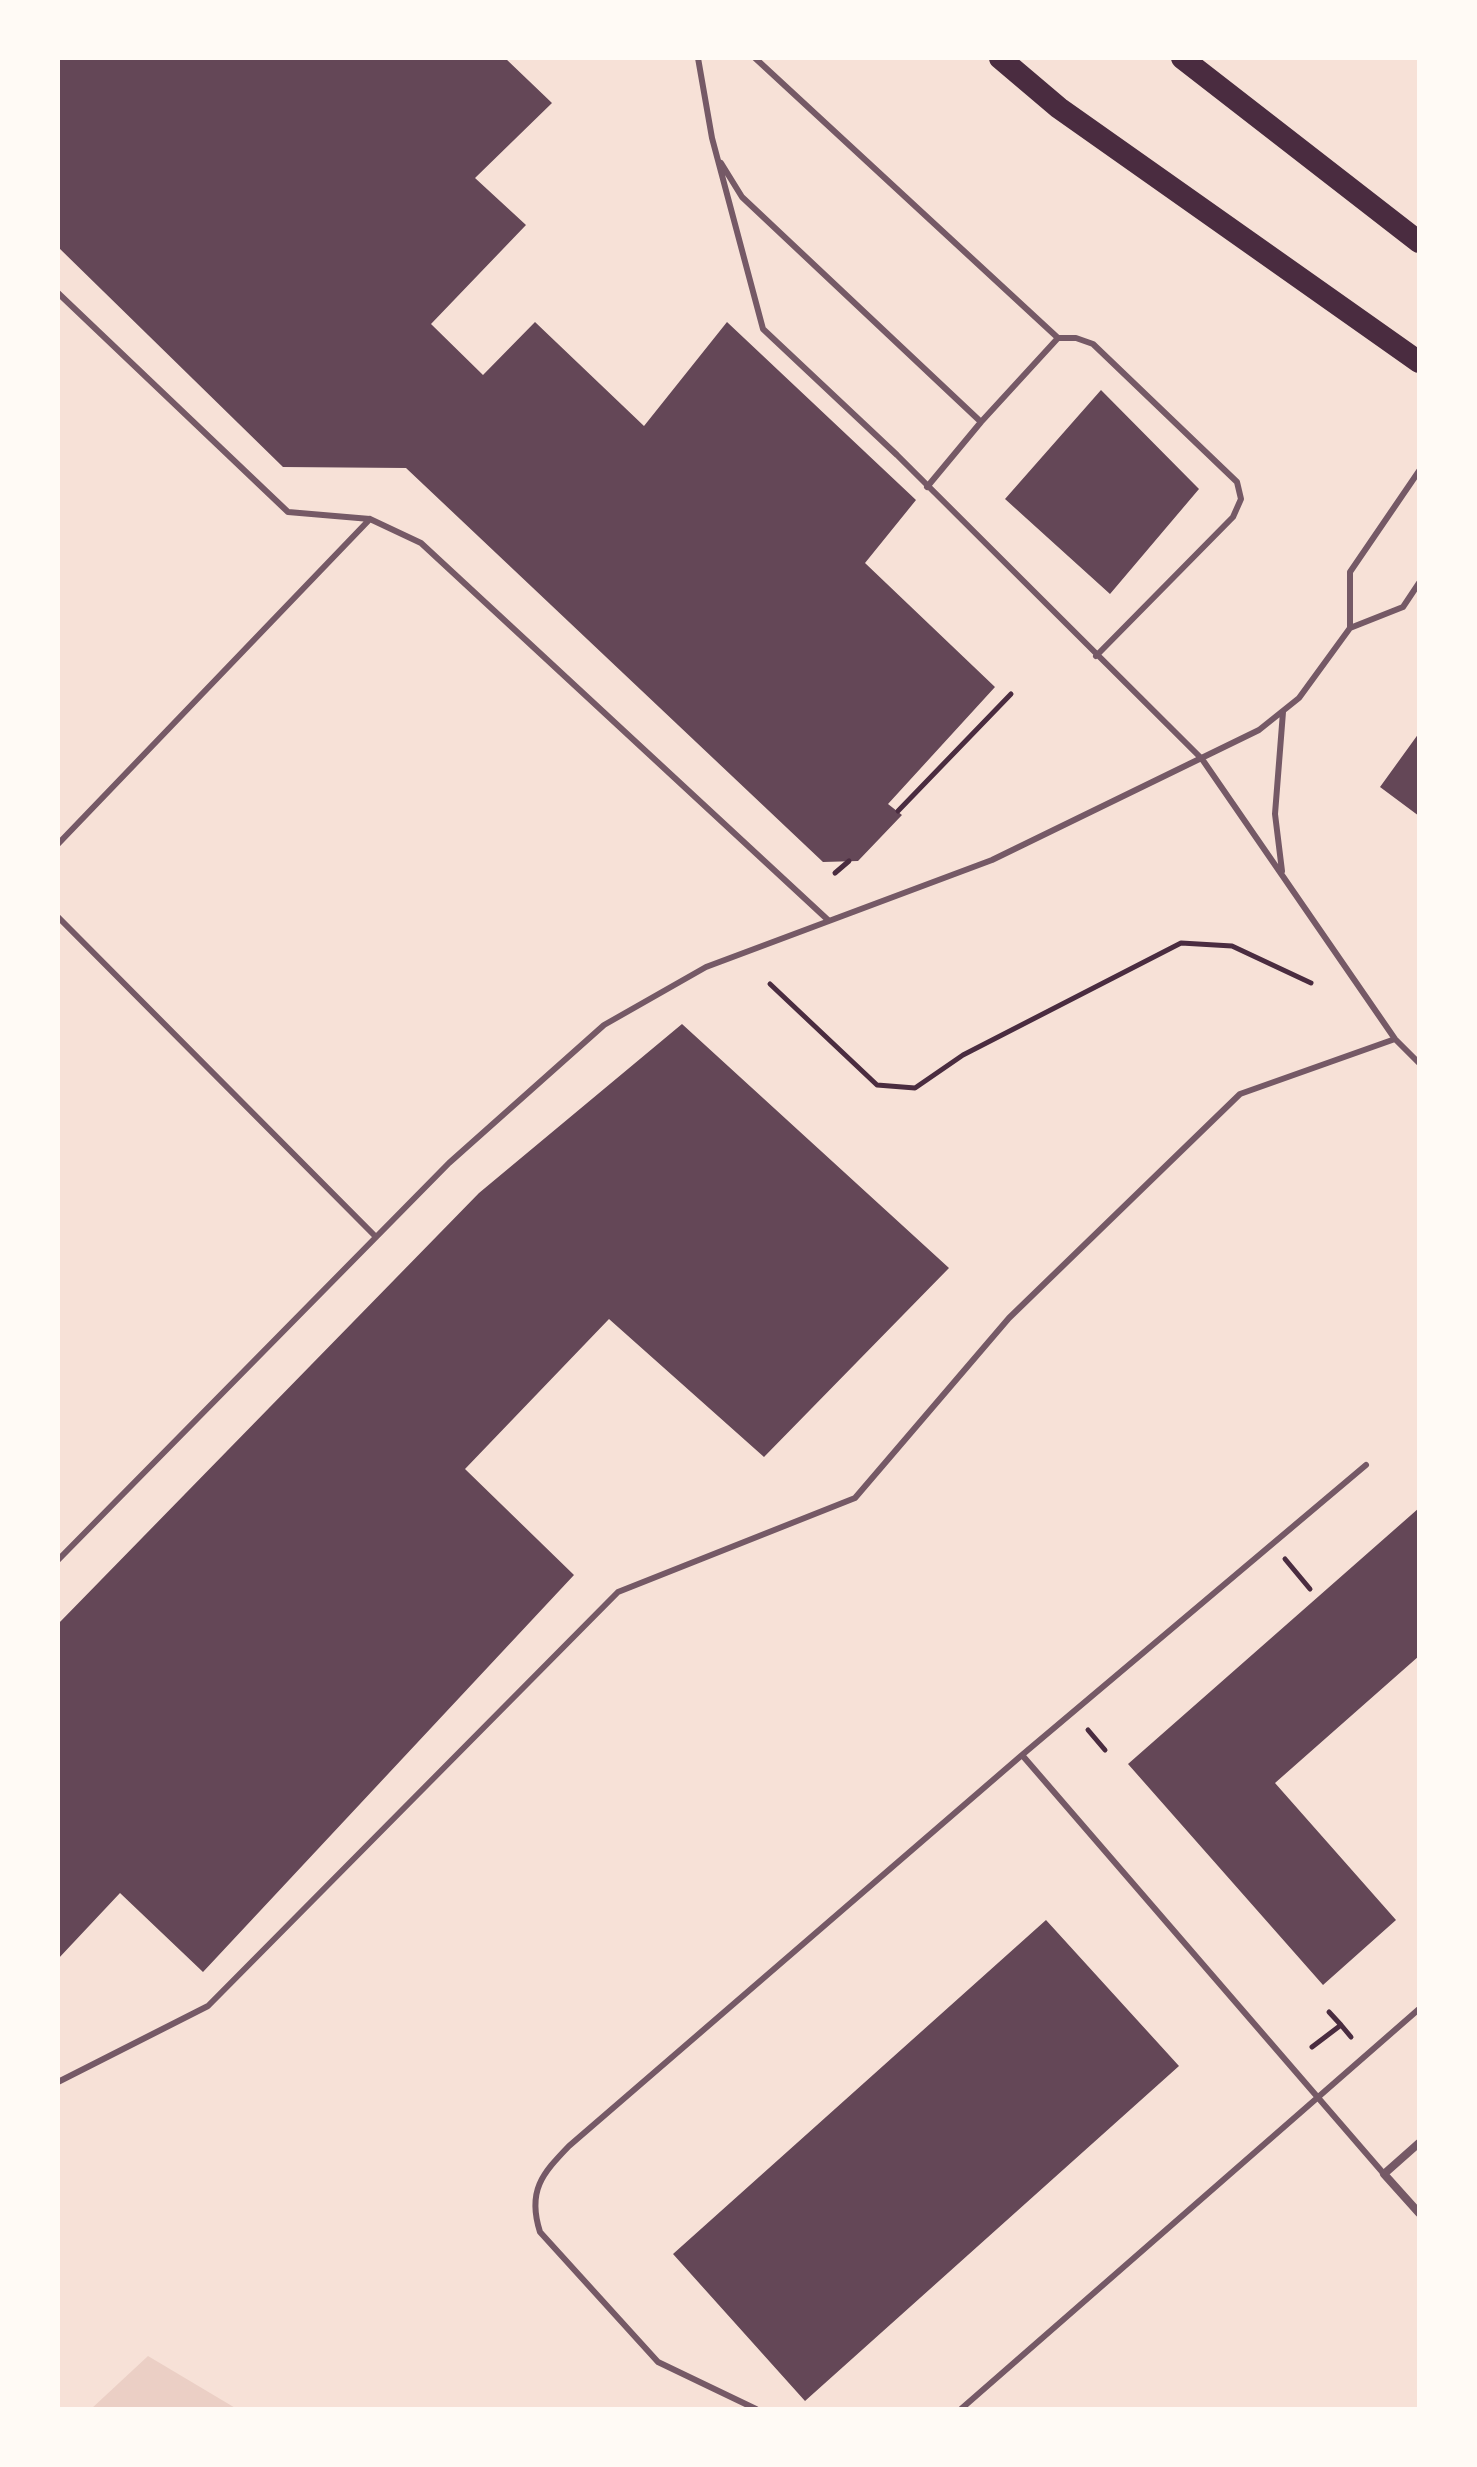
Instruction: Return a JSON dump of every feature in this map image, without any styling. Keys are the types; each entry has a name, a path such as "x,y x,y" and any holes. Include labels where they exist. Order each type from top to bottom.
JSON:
{"highway":[{"path":"1000,58 1059,108 1419,362"},
{"path":"1182,58 1419,242"}],"street":[{"path":"1419,2143 1384,2174 1419,2213"}],"lane":[{"path":"698,58 717,157 763,329 1202,759 1395,1039 1419,1063"},
{"path":"755,58 1058,338 1076,338 1093,344 1237,482 1241,499 1233,517 1096,656"},
{"path":"717,157 742,197 981,422"},
{"path":"58,293 288,512 370,519 421,543 828,920"},
{"path":"927,487 1058,338"},
{"path":"1350,628 1350,572 1419,471"},
{"path":"58,844 370,519"},
{"path":"58,1560 449,1163 604,1025 706,967 992,860 1259,730 1299,698 1350,628 1403,607 1419,583"},
{"path":"1282,875 1275,814 1283,711"},
{"path":"58,917 376,1237"},
{"path":"58,2082 208,2006 618,1592 855,1498 1009,1318 1240,1094 1395,1039"},
{"path":"756,2409 658,2362 540,2232 534,2214 543,2173 954,1810 1366,1465"},
{"path":"1022,1755 1384,2174"},
{"path":"961,2409 1419,2009"}],"path":[{"path":"898,811 1011,694"},
{"path":"835,873 849,861"},
{"path":"770,984 877,1085 915,1088 963,1055 1181,943 1232,946 1311,983"},
{"path":"1273,1544 1310,1589"},
{"path":"1329,2012 1351,2037"},
{"path":"1312,2047 1341,2025"}],"shaded area":[{"path":"148,2356 237,2409 91,2409"}],"building":[{"path":"58,58 505,58 552,103 475,178 526,225 431,324 483,375 535,322 644,426 727,322 916,500 865,563 995,687 888,804 902,815 858,861 823,862 406,468 283,467 58,247"},
{"path":"1101,390 1199,489 1110,594 1005,499"},
{"path":"1419,733 1419,816 1380,787"},
{"path":"682,1024 949,1268 764,1457 609,1319 465,1469 574,1575 203,1972 120,1893 58,1959 58,1624 479,1193"},
{"path":"1419,1508 1419,1656 1275,1783 1396,1920 1323,1985 1128,1764"},
{"path":"1046,1920 1179,2066 805,2401 673,2254"}]}
